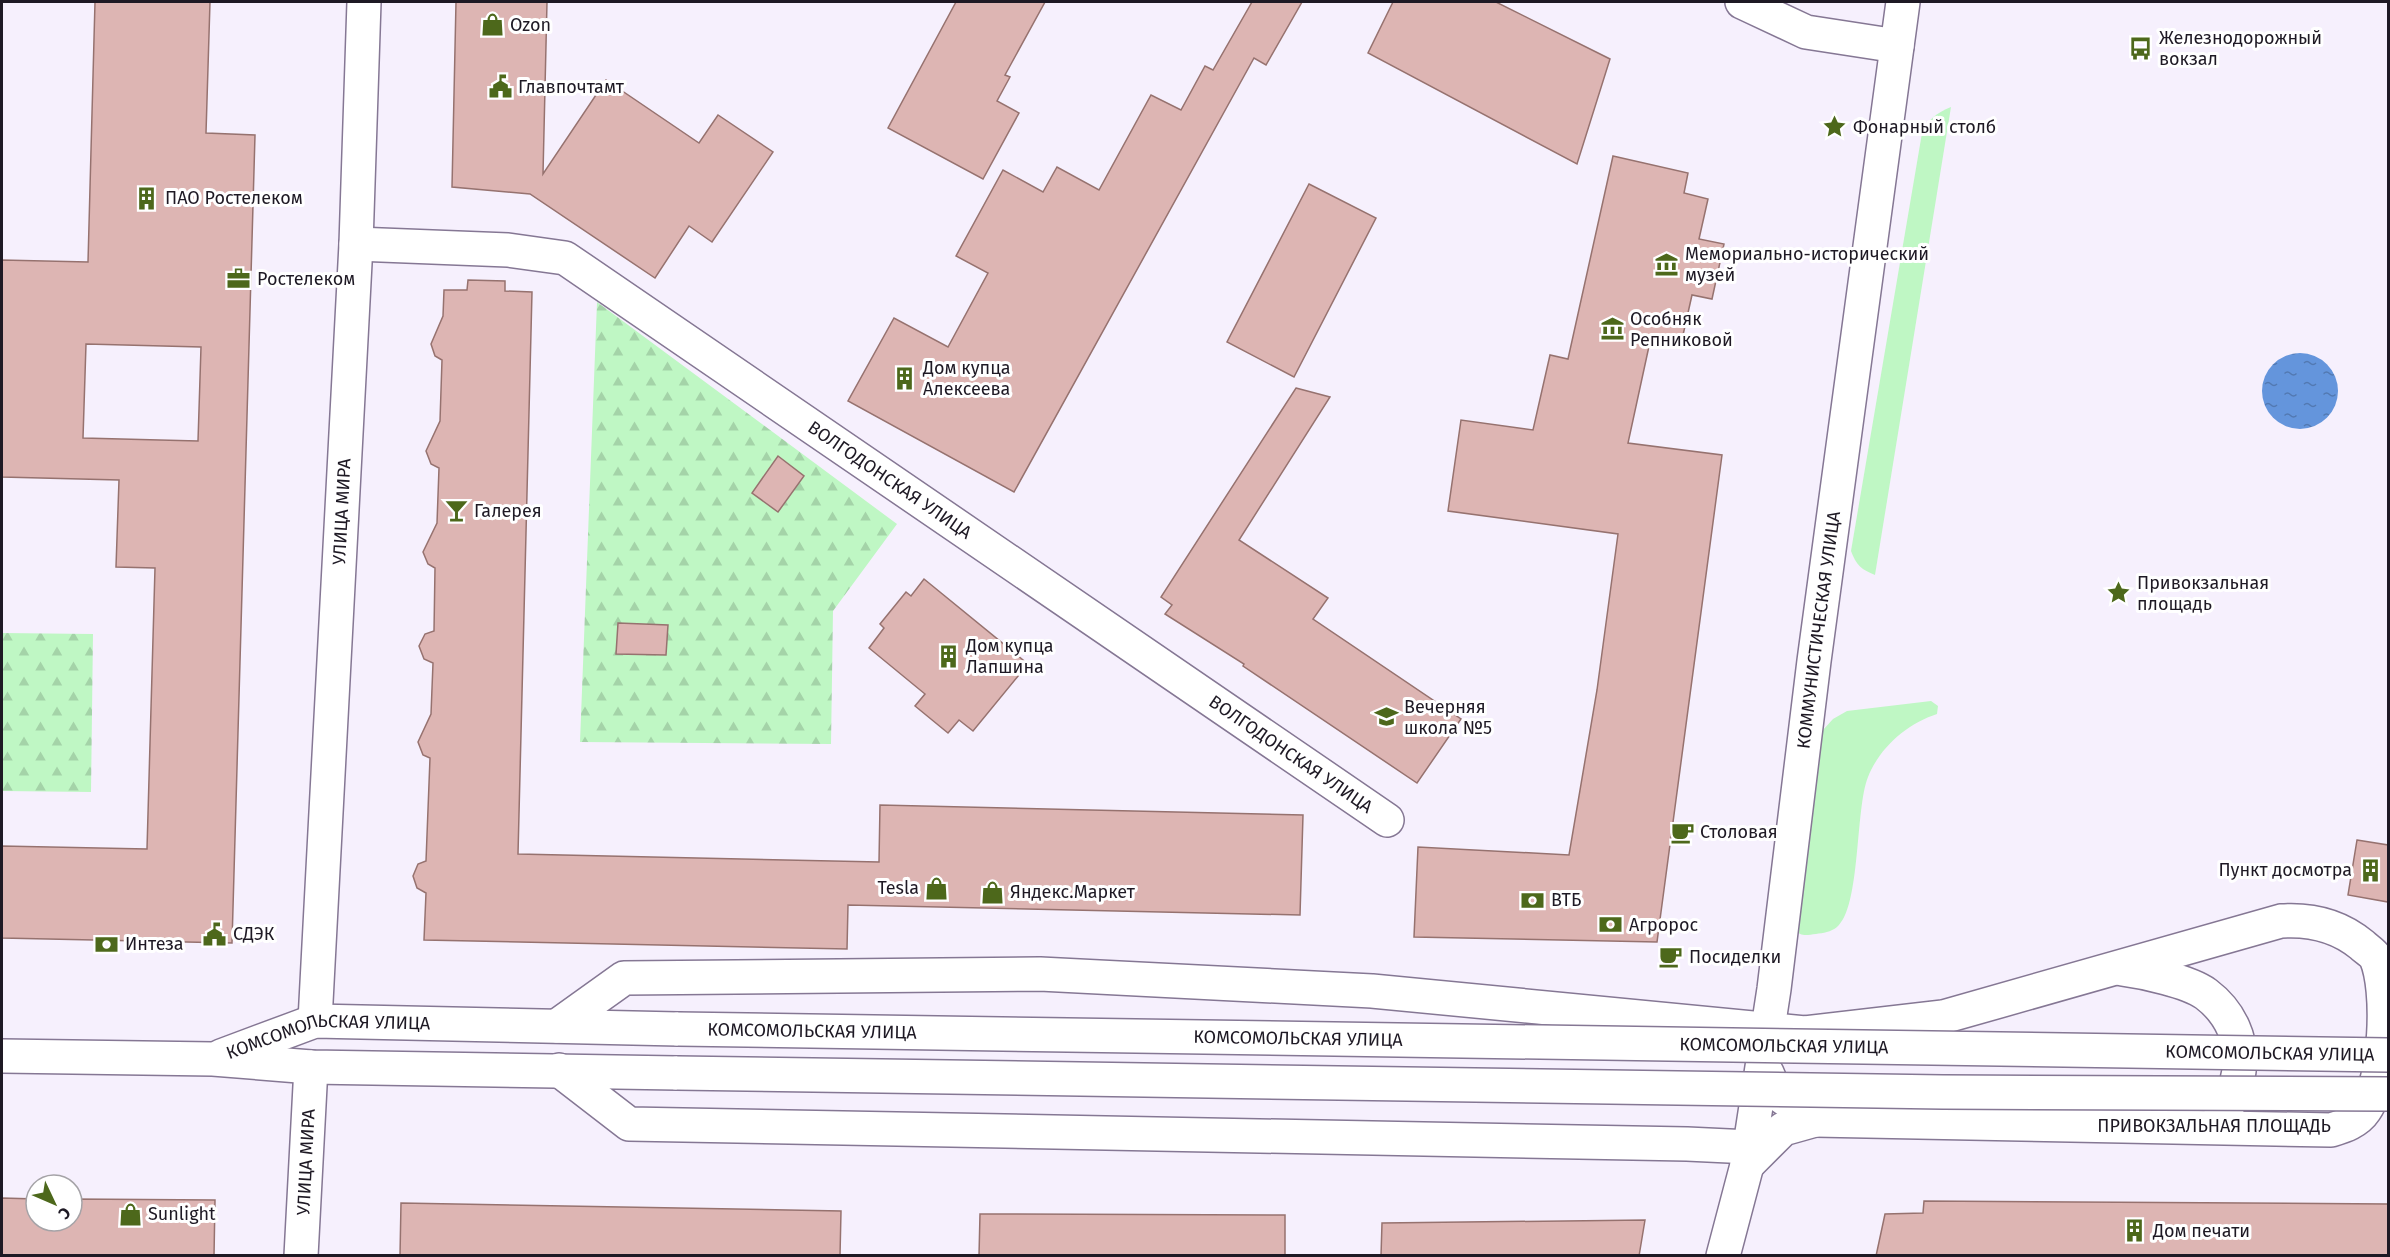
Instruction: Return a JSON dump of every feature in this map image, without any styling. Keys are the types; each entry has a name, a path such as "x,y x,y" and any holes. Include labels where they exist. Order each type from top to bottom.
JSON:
{"street":[{"name":"УЛИЦА МИРА","path":"315,1021 356,244 364,2"},
{"path":"1742,2 1806,32 1897,46"},
{"name":"КОММУНИСТИЧЕСКАЯ УЛИЦА","path":"1723,1256 1748,1156 1768,1030 1815,650 1903,2"},
{"name":"ВОЛГОДОНСКАЯ УЛИЦА","path":"356,244 508,250 565,258 1388,820"},
{"name":"ПРИВОКЗАЛЬНАЯ ПЛОЩАДЬ","path":"556,1026 624,978 1040,974 1372,991 1805,1033 1943,1017 2281,921 2303,920 2324,924 2354,938 2376,958 2386,990 2385,1037 2380,1072 2365,1109 2353,1122 2331,1130 1815,1120 1784,1129 1748,1156"},
{"path":"2116,968 2156,974 2205,993 2223,1011 2239,1037 2241,1061 2238,1077 2225,1112 2214,1121 2193,1128"},
{"name":"КОМСОМОЛЬСКАЯ УЛИЦА","path":"213,1059 315,1021 678,1029 2388,1055"},
{"name":"КОМСОМОЛЬСКАЯ УЛИЦА","path":"2,1056 213,1059 311,1067 677,1073 1955,1092 2388,1094"},
{"path":"1763,1064 1775,1092 1815,1120"},
{"name":"УЛИЦА МИРА","path":"301,1256 311,1067"},
{"path":"559,1070 629,1124 1675,1143 1748,1156"}],"green space":[{"path":"1951,107 1875,575 1860,566 1851,551 1922,133 1933,117"},
{"path":"597,302 897,524 833,611 831,744 580,742"},
{"path":"2,633 93,634 91,792 2,791"},
{"path":"1931,701 1938,706 1937,714 1915,724 1896,738 1880,756 1868,777 1861,811 1854,879 1845,916 1837,927 1830,931 1810,935 1800,934 1795,930 1823,730 1833,719 1847,711"}],"water":[{"path":"2300,353 2315,356 2327,364 2335,376 2338,391 2335,406 2327,418 2315,426 2300,429 2285,426 2273,418 2265,406 2262,391 2265,376 2273,364 2285,356"}],"building":[{"path":"95,2 210,2 206,133 255,135 232,943 2,938 2,846 147,849 155,568 116,567 119,480 2,477 2,260 88,262","holes":["86,344 201,347 198,441 83,438"]},
{"path":"456,2 547,2 543,174 606,80 699,143 718,115 773,152 712,242 689,226 655,278 530,194 452,187"},
{"path":"956,2 1045,2 1005,75 1010,77 997,101 1019,113 983,179 888,128"},
{"path":"1252,2 1302,2 1266,65 1254,58 1014,492 848,401 894,318 948,347 988,273 956,256 1003,170 1043,192 1057,167 1099,190 1151,95 1181,110 1205,66 1213,70"},
{"path":"1393,2 1496,2 1610,59 1577,164 1368,53"},
{"path":"1613,156 1688,173 1684,193 1708,199 1699,239 1724,244 1712,299 1692,295 1681,344 1651,337 1628,443 1722,455 1657,942 1414,937 1418,847 1569,855 1597,690 1618,534 1448,511 1461,420 1533,430 1550,355 1568,359"},
{"path":"1309,184 1376,218 1294,377 1227,342"},
{"path":"468,280 505,281 505,291 532,292 518,854 879,862 880,805 1303,815 1300,915 848,905 847,949 424,940 426,893 417,888 413,876 418,864 426,861 430,758 423,755 418,742 431,714 433,663 424,659 419,646 425,634 434,631 435,568 428,564 423,552 437,523 439,468 431,464 426,451 440,421 442,360 435,356 431,344 443,316 444,290 467,290"},
{"path":"1296,388 1330,397 1239,540 1328,598 1313,619 1461,719 1417,783 1243,666 1244,664 1165,614 1172,605 1161,597"},
{"path":"778,456 804,476 778,512 752,493"},
{"name":"Дом купца Лапшина","path":"924,579 1028,664 973,731 959,720 948,733 915,706 925,694 869,648 884,628 880,624 906,592 911,596"},
{"path":"618,623 668,625 666,655 616,654"},
{"name":"Пункт досмотра","path":"2357,840 2388,845 2388,902 2348,895"},
{"path":"2,1198 24,1199 24,1233 84,1233 84,1199 215,1200 214,1256 2,1256"},
{"name":"Дом печати","path":"1924,1201 2388,1204 2388,1256 1876,1256 1885,1214 1923,1213"},
{"path":"401,1203 841,1211 840,1256 400,1256"},
{"path":"980,1214 1285,1215 1285,1256 979,1256"},
{"path":"1645,1220 1639,1256 1381,1256 1382,1223"}],"place":[{"name":"Ozon","path":"492,25"},
{"name":"Железнодорожный вокзал","path":"2141,48"},
{"name":"Главпочтамт","path":"500,87"},
{"name":"Фонарный столб","path":"1835,127"},
{"name":"ПАО Ростелеком","path":"147,198"},
{"name":"Мемориально-исторический музей","path":"1667,264"},
{"name":"Ростелеком","path":"239,279"},
{"name":"Особняк Репниковой","path":"1612,329"},
{"name":"Дом купца Алексеева","path":"905,378"},
{"name":"Галерея","path":"456,511"},
{"name":"Привокзальная площадь","path":"2119,593"},
{"name":"Дом купца Лапшина","path":"948,656"},
{"name":"Вечерняя школа №5","path":"1386,717"},
{"name":"Столовая","path":"1682,832"},
{"name":"Пункт досмотра","path":"2370,870"},
{"name":"Tesla","path":"937,888"},
{"name":"Яндекс.Маркет","path":"992,892"},
{"name":"ВТБ","path":"1533,900"},
{"name":"Агророс","path":"1611,925"},
{"name":"СДЭК","path":"215,934"},
{"name":"Интеза","path":"107,944"},
{"name":"Посиделки","path":"1671,957"},
{"name":"Sunlight","path":"130,1214"},
{"name":"Дом печати","path":"2135,1231"}]}
